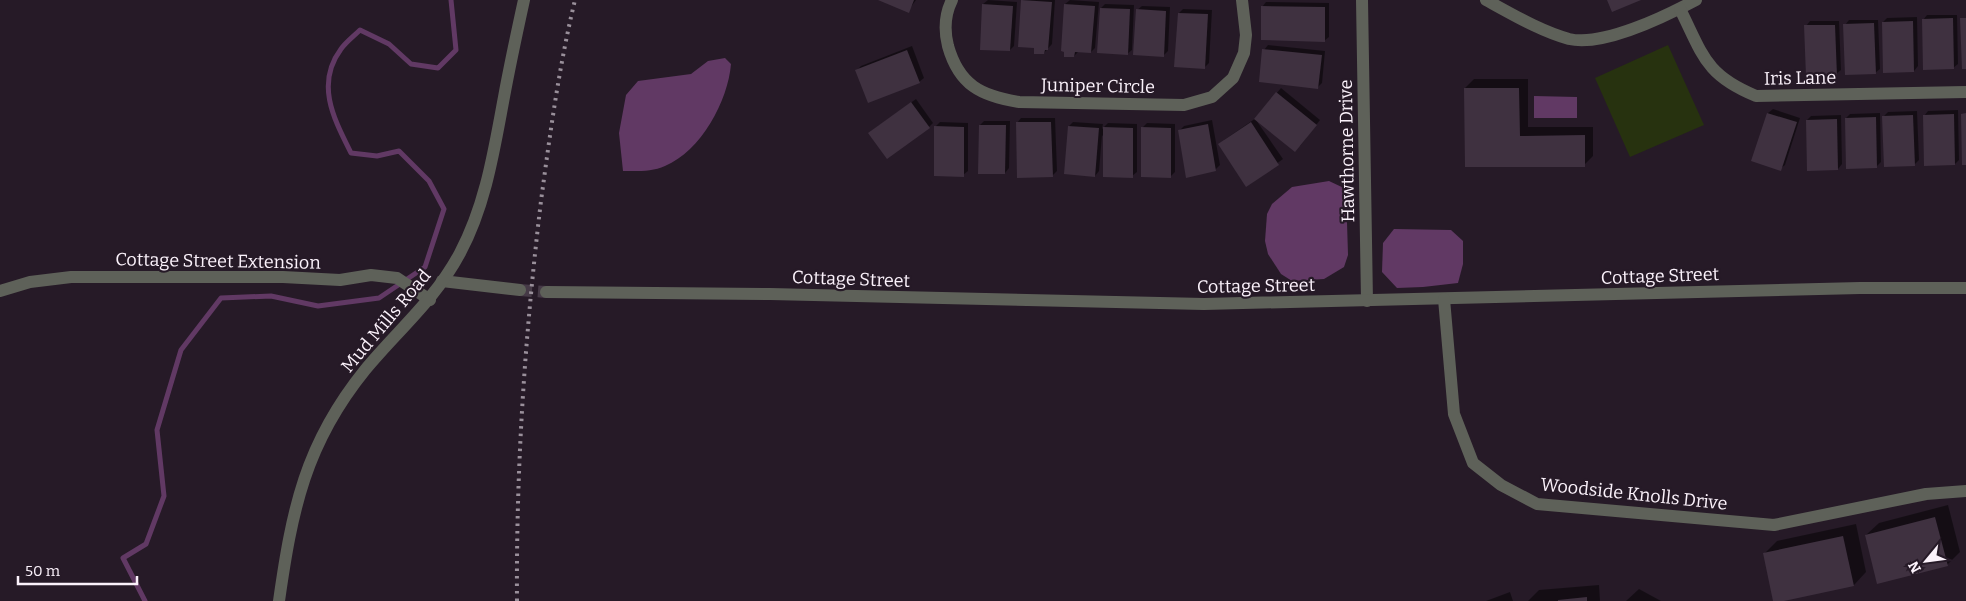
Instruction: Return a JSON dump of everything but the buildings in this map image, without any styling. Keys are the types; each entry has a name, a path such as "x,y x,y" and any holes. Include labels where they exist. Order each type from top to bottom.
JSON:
{"street":[{"name":"Mud Mills Road","path":"279,601 296,505 303,478 329,420 365,370 430,300 460,253 481,203 490,169 524,0"},
{"name":"Juniper Circle","path":"952,0 947,10 945,35 952,61 961,76 973,87 994,98 1019,102 1184,105 1212,97 1233,78 1244,53 1246,36 1242,0"},
{"name":"Hawthorne Drive","path":"1362,0 1368,301"},
{"path":"1486,0 1534,26 1571,39 1598,39 1680,8 1696,0"},
{"name":"Iris Lane","path":"1680,8 1709,67 1731,86 1756,96 1966,92"},
{"name":"Cottage Street Extension","path":"0,292 30,282 71,277 283,277 340,280 371,275 397,278 430,300"},
{"path":"442,281 520,290"},
{"name":"Cottage Street","path":"546,292 770,294 1204,304 1860,288 1966,288"},
{"name":"Woodside Knolls Drive","path":"1444,299 1454,414 1473,463 1501,485 1537,504 1774,525 1926,494 1966,491"}],"green space":[{"path":"1668,45 1704,125 1630,157 1595,78"}],"shaded area":[{"path":"725,58 731,64 729,78 718,109 701,137 678,159 665,166 644,171 623,171 619,133 626,95 638,81 691,74 708,61"},
{"path":"1534,96 1577,97 1577,118 1534,118"},
{"path":"1329,181 1346,189 1348,255 1344,267 1324,279 1292,281 1281,274 1268,254 1265,241 1267,214 1272,204 1292,187"},
{"path":"1394,229 1451,230 1463,241 1463,264 1458,283 1397,288 1382,272 1383,243"}],"waterway":[{"path":"145,601 123,558 146,544 164,496 157,430 181,350 221,298 271,296 318,306 379,298 425,267 444,209 429,181 399,151 377,156 351,153 330,101 329,75 333,62 341,49 360,30 389,44 411,64 438,68 456,50 451,0"}],"tunnel":[{"path":"520,290 546,292"}],"railway":[{"path":"517,601 520,451 530,301 551,125 575,0"}]}
